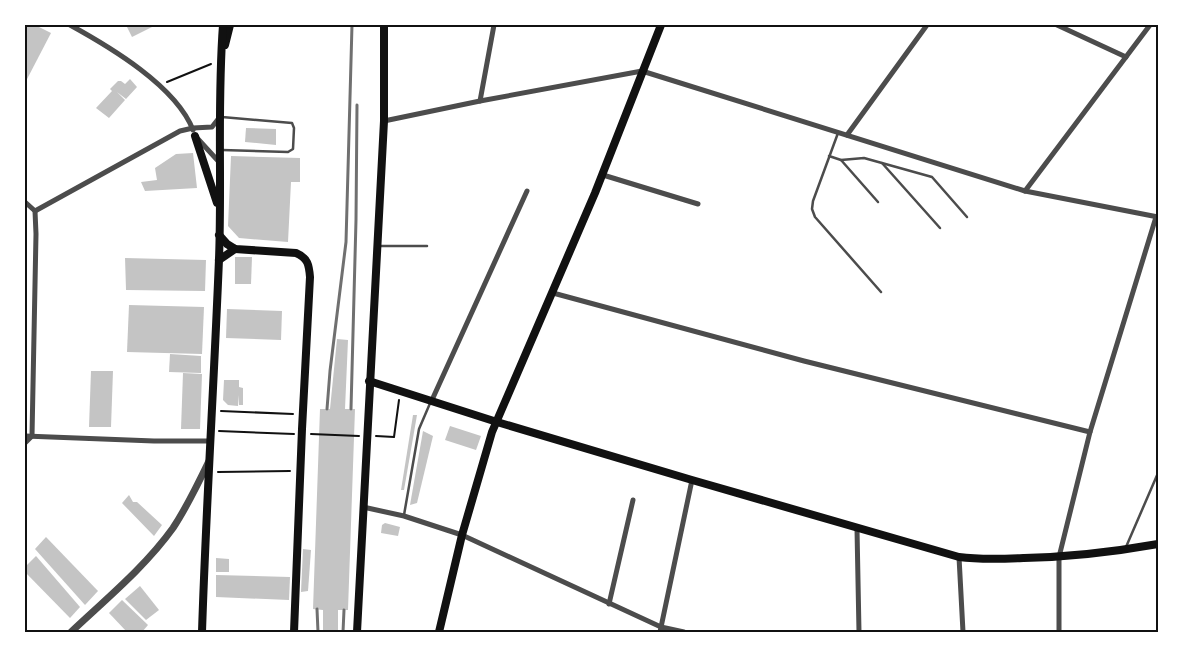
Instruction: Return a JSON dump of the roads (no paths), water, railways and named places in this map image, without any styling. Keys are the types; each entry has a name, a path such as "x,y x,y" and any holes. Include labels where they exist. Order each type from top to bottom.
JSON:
{"main road":[{"path":"202,632 219,260 220,63 223,25"},
{"path":"220,63 230,25"},
{"path":"357,632 384,121 384,25"},
{"path":"439,632 462,535 497,422 603,175 661,25"},
{"path":"195,136 219,210"},
{"path":"219,235 226,244 235,249 296,253 306,260 309,265 294,632"},
{"path":"219,260 235,249"},
{"path":"369,381 497,422 857,529 959,557 979,560 1059,557 1125,550 1158,544"}],"street":[{"path":"70,25 120,55 159,86 184,112 193,128 195,136 220,163"},
{"path":"480,100 494,25"},
{"path":"847,135 928,25"},
{"path":"1057,25 1126,56"},
{"path":"1025,191 1150,25"},
{"path":"384,121 480,100 642,71 1025,191 1157,217 1090,432 1059,557 1059,632"},
{"path":"34,210 180,131 212,127 220,116"},
{"path":"603,175 698,204"},
{"path":"432,400 527,191"},
{"path":"25,202 34,210 36,234 32,436 25,442"},
{"path":"553,293 804,361 1090,432"},
{"path":"25,436 154,441 211,441"},
{"path":"71,632 148,558 171,530 194,492 209,461"},
{"path":"660,629 692,480"},
{"path":"609,604 633,500"},
{"path":"363,507 404,516 462,535 660,629 684,632"},
{"path":"857,529 860,632"},
{"path":"959,557 963,632"}],"lane":[{"path":"220,116 292,124 294,128 293,149 288,152 220,150"},
{"path":"838,133 812,209 815,217 881,292"},
{"path":"830,156 840,160 878,202"},
{"path":"840,160 864,158 932,177 967,217"},
{"path":"881,162 940,228"},
{"path":"377,246 427,246"},
{"path":"404,516 419,429 432,400"},
{"path":"1125,550 1158,473"}],"railway":[{"path":"327,409 346,242 352,25"},
{"path":"351,409 357,105"},
{"path":"317,609 318,632"},
{"path":"343,632 344,610"}]}
